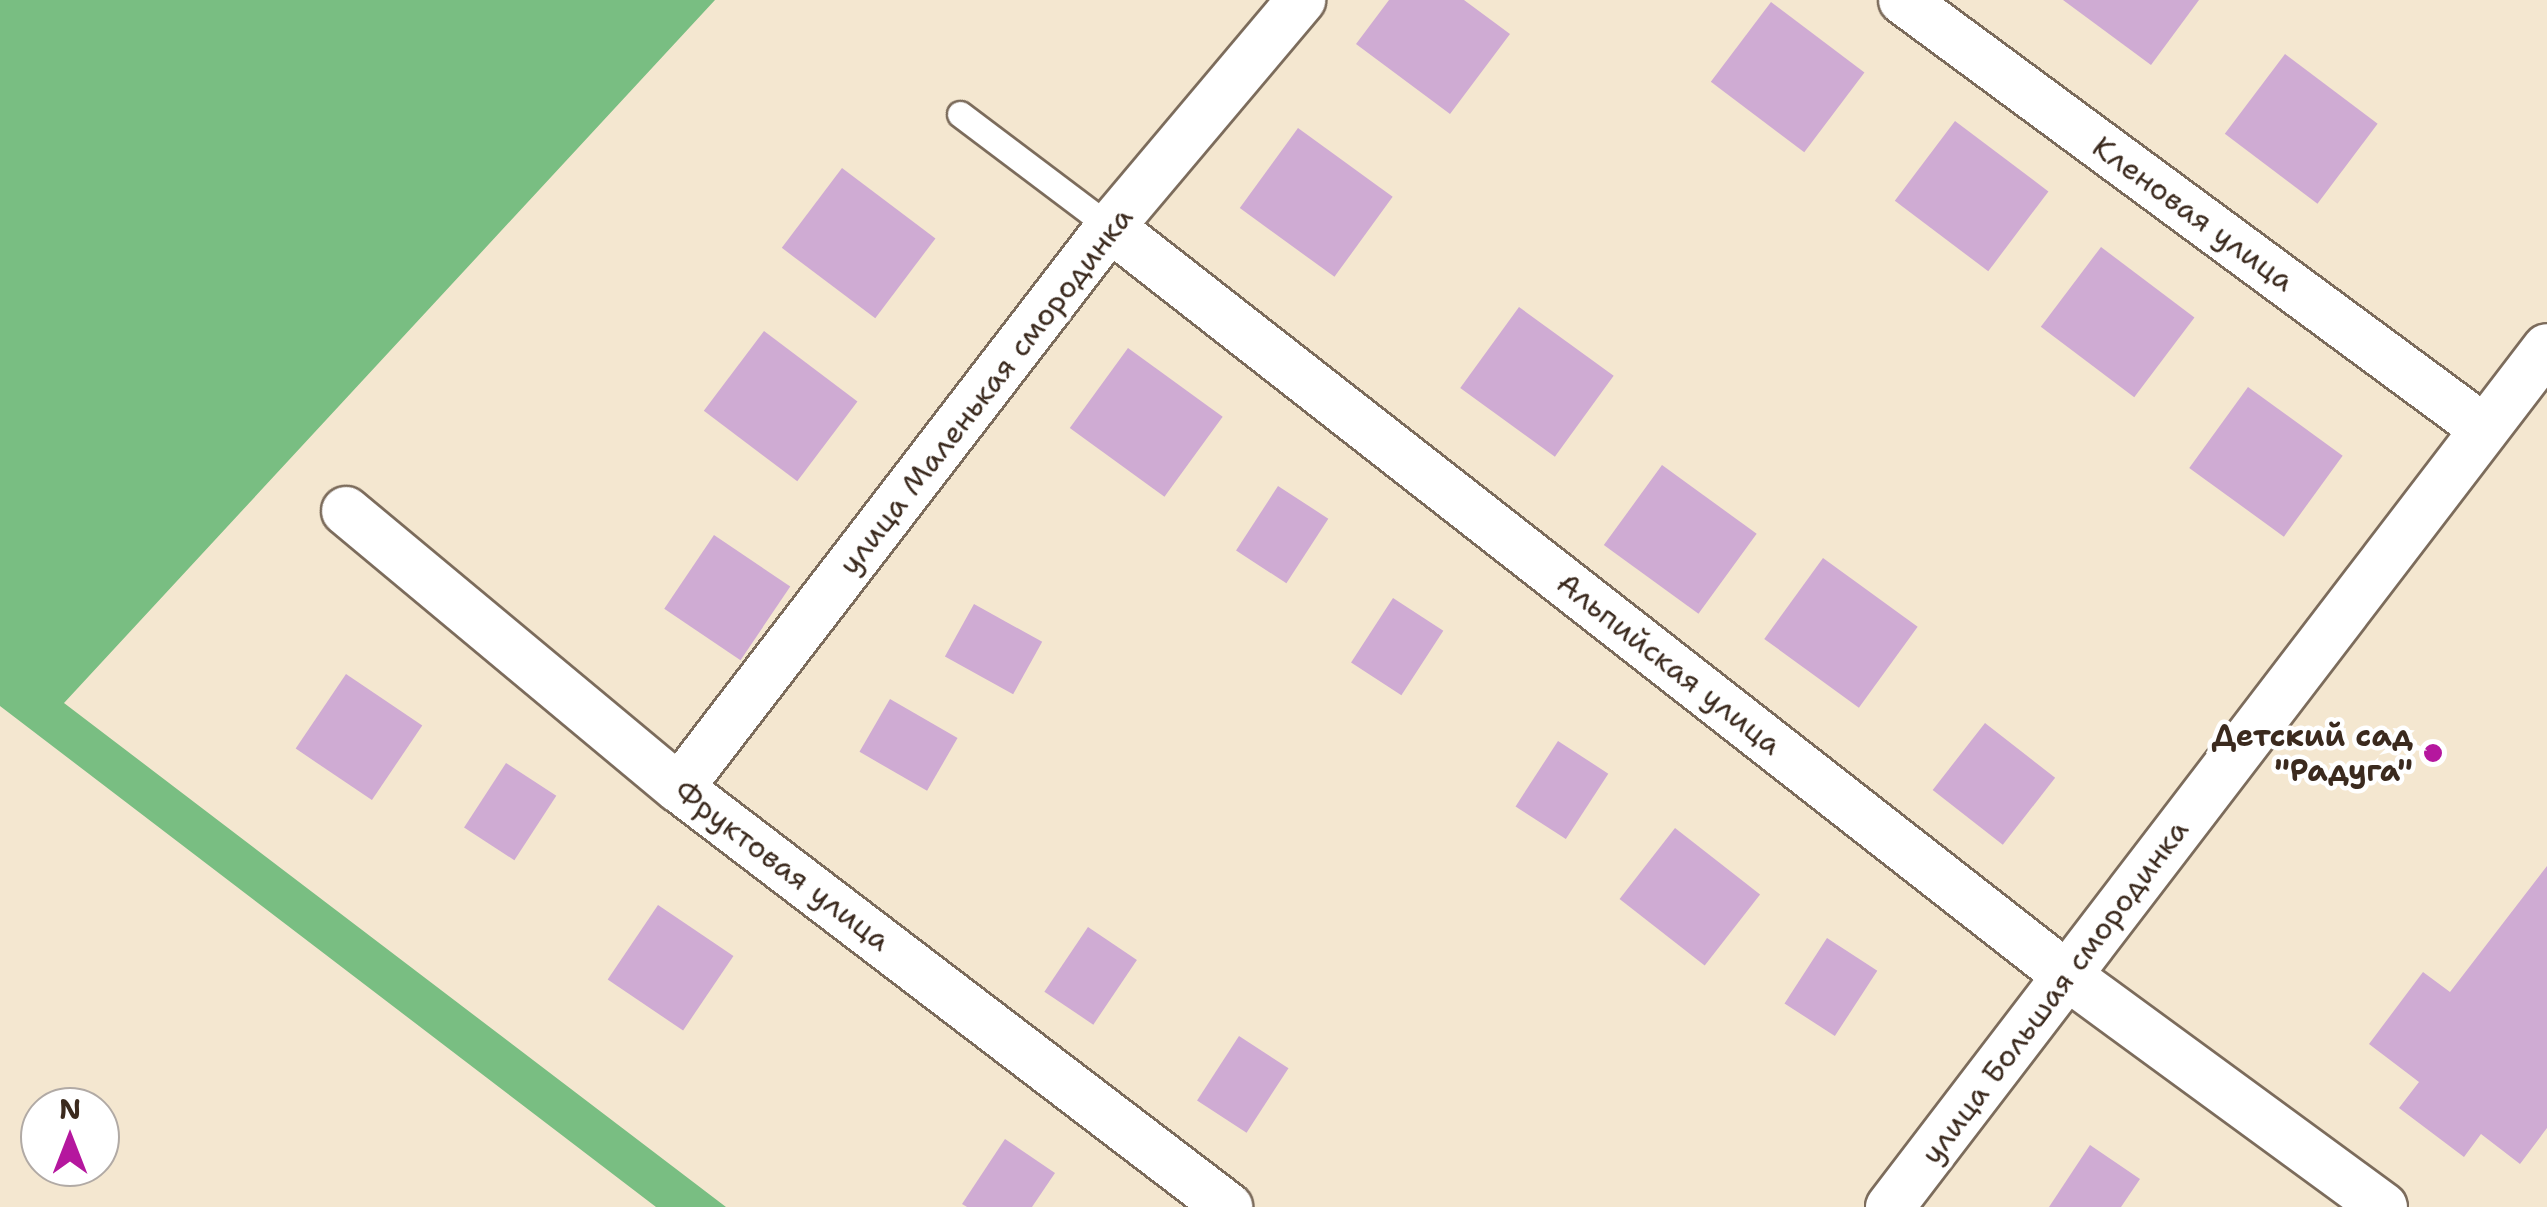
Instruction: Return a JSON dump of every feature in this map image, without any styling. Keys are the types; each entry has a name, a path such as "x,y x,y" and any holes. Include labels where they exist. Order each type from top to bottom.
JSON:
{"street":[{"name":"улица Маленькая смородинка","path":"679,788 1110,227 1301,0"},
{"name":"Кленовая улица","path":"1903,0 2483,428"},
{"name":"Альпийская улица","path":"1110,227 2069,977 2383,1207"},
{"name":"улица Большая смородинка","path":"1890,1207 2547,348"},
{"name":"Фруктовая улица","path":"346,511 679,788 1228,1207"}],"lane":[{"name":"Альпийская улица","path":"960,114 1110,227"}],"green space":[{"path":"0,0 715,0 64,703 726,1207 656,1207 0,706"}],"building":[{"path":"1389,0 1464,0 1510,34 1450,114 1356,44"},
{"path":"2063,0 2199,0 2151,65"},
{"path":"1771,2 1864,72 1804,152 1711,82"},
{"path":"2285,54 2378,124 2317,204 2225,134"},
{"path":"1955,121 2048,191 1988,271 1895,201"},
{"path":"1298,128 1393,197 1334,277 1240,208"},
{"path":"842,168 935,238 875,318 782,248"},
{"path":"2101,247 2194,317 2134,397 2041,327"},
{"path":"1519,307 1614,376 1555,457 1460,388"},
{"path":"764,331 857,401 797,481 704,411"},
{"path":"1128,348 1223,417 1164,497 1070,428"},
{"path":"2248,387 2343,456 2284,537 2189,468"},
{"path":"1662,465 1757,534 1698,614 1604,545"},
{"path":"1278,486 1328,519 1286,583 1236,551"},
{"path":"714,535 790,586 741,660 664,609"},
{"path":"1823,558 1918,627 1859,708 1764,639"},
{"path":"1393,598 1443,631 1401,695 1351,663"},
{"path":"974,604 1042,642 1013,694 945,656"},
{"path":"346,674 422,725 372,800 296,749"},
{"path":"890,699 958,738 927,791 860,752"},
{"path":"1985,723 2055,778 2003,845 1933,790"},
{"path":"1558,741 1608,774 1566,839 1516,806"},
{"path":"506,763 556,796 514,860 464,828"},
{"path":"1675,828 1760,894 1705,965 1620,899"},
{"path":"2547,866 2547,1128 2520,1164 2481,1134 2464,1157 2399,1108 2419,1082 2369,1044 2423,972 2450,992"},
{"path":"658,905 733,956 683,1030 608,980"},
{"path":"1088,927 1137,960 1093,1025 1044,992"},
{"path":"1827,938 1877,971 1835,1036 1785,1003"},
{"path":"1239,1036 1288,1068 1247,1133 1197,1101"},
{"path":"1005,1139 1055,1173 1032,1207 962,1204"},
{"path":"2090,1145 2140,1179 2121,1207 2049,1207"}],"place":[{"name":"Детский сад \"Радуга\"","path":"2433,753"}]}
